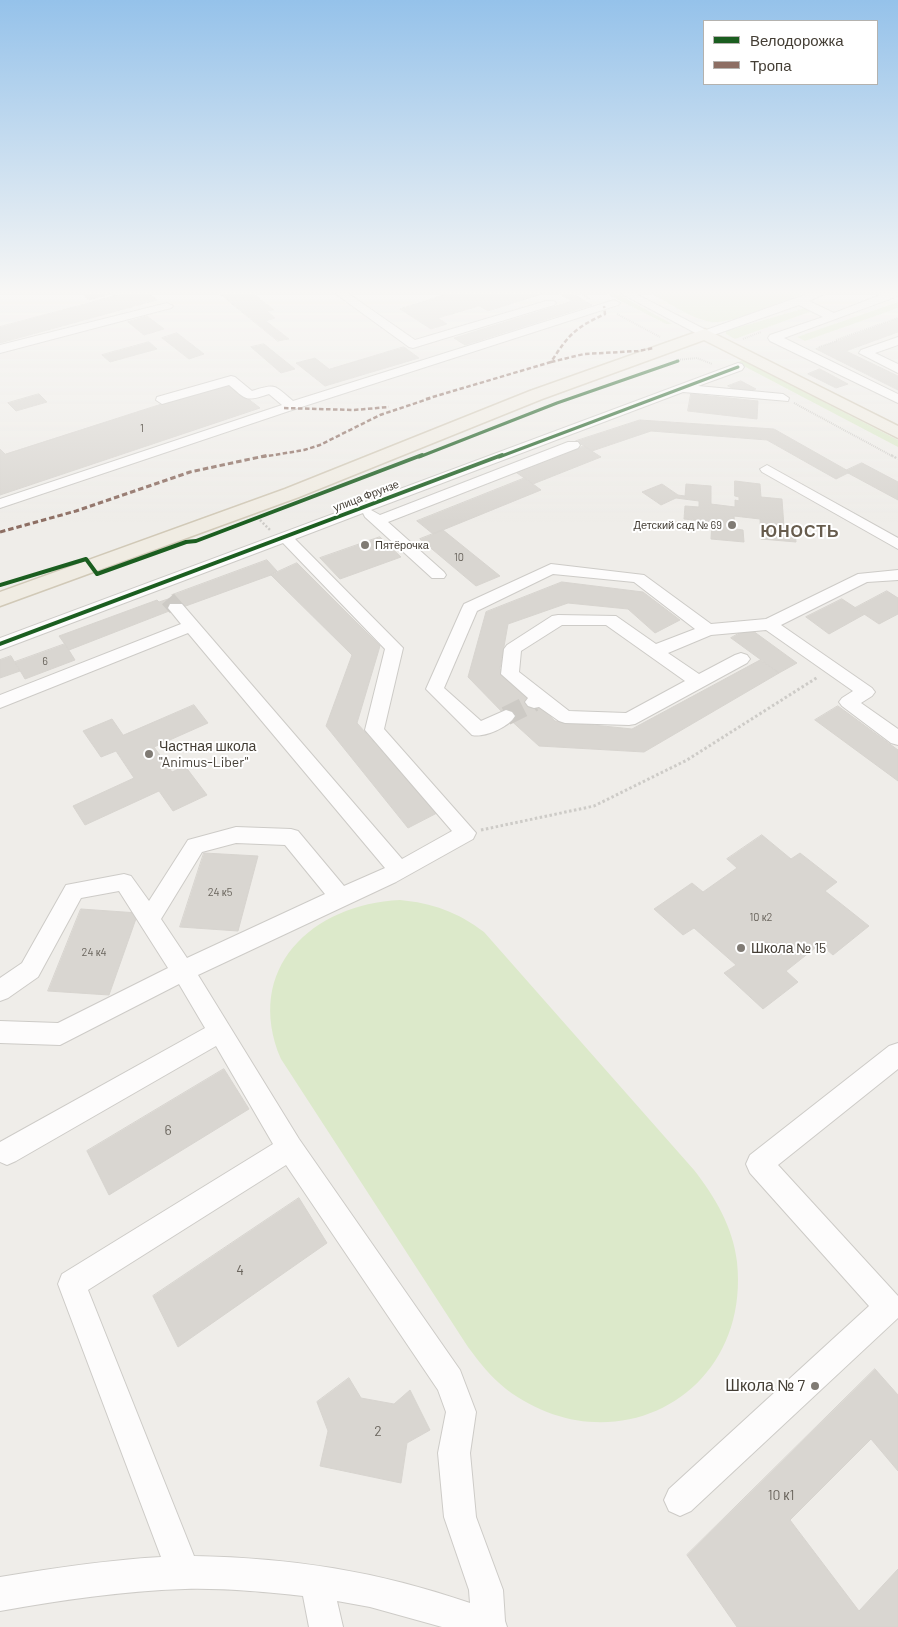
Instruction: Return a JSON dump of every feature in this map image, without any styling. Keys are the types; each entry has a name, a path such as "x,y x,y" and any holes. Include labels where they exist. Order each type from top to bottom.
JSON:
{"main road":[{"path":"0,598 292,493 536,395 606,370"},
{"path":"744,370 898,450"},
{"path":"776,370 898,432"}],"street":[{"path":"0,504 291,406 408,370"},
{"name":"улица Фрунзе","path":"0,644 730,370"},
{"path":"839,370 898,399"},
{"path":"162,400 231,380 250,396 271,389 291,406"},
{"path":"682,388 783,398"},
{"path":"378,521 566,448 544,440"},
{"path":"767,469 898,544"},
{"path":"363,508 438,575"},
{"path":"0,1032 60,1034 183,971 400,870 466,833 374,730 394,648 285,537"},
{"path":"506,716 479,730 436,689 470,608 551,569 638,578 708,630"},
{"path":"656,651 708,630 769,624 864,577 898,575"},
{"path":"156,585 400,870"},
{"path":"698,682 610,620 558,620 514,648 510,674 538,700 565,717 629,720 741,659"},
{"path":"769,624 866,692 848,702 898,738"},
{"path":"0,702 191,626"},
{"path":"149,919 195,846 236,835 291,837 340,897"},
{"path":"0,991 30,970 74,891 124,882 183,971 290,1148 449,1381 461,1412 454,1452 460,1517 486,1590 489,1626 402,1598 317,1581 251,1574 183,1571 92,1578 0,1594"},
{"path":"7,1152 219,1032"},
{"path":"680,1500 889,1306 759,1164 898,1054"},
{"path":"183,1571 72,1284 290,1148"},
{"path":"317,1581 322,1618 326,1627"}],"path":[{"path":"255,516 264,512"},
{"path":"466,833 594,806 687,760 832,668"}],"green space":[{"path":"751,370 761,370 898,440 898,447"},
{"path":"400,900 434,906 464,919 484,932 694,1170 722,1213 732,1237 737,1262 735,1309 722,1350 698,1382 666,1406 629,1419 589,1422 547,1412 506,1389 468,1347 281,1059 272,1026 271,997 279,970 293,947 314,928 339,914 368,904"}],"building":[{"path":"277,370 292,370 281,373"},
{"path":"305,370 379,370 325,386"},
{"path":"822,370 848,384 836,388 808,374"},
{"path":"858,370 885,370 898,376 898,390"},
{"path":"741,381 756,389 743,394 728,386"},
{"path":"228,383 260,408 0,495 0,449 5,454"},
{"path":"39,394 47,402 16,411 8,403"},
{"path":"691,394 758,401 757,419 688,411"},
{"path":"640,420 774,429 850,472 836,479 767,440 651,431 592,451 576,441"},
{"path":"584,446 601,457 533,484 517,473"},
{"path":"862,463 898,482 898,500 848,473 850,472 847,470"},
{"path":"525,478 541,490 433,534 417,521"},
{"path":"735,481 760,484 761,497 782,499 784,527 795,529 796,542 761,539 760,519 734,516 735,529 743,530 744,542 711,539 712,522 684,519 685,506 699,507 699,501 676,498 661,505 642,492 662,484 678,495 685,496 686,484 711,486 711,504 735,507 735,500 739,501 739,497 735,496"},
{"path":"443,530 500,576 476,586 420,539"},
{"path":"380,537 401,557 340,579 320,558"},
{"path":"267,560 277,571 271,575 182,606 69,650 59,636 157,600 159,602 174,597 172,595"},
{"path":"297,563 380,646 357,723 437,813 408,828 326,726 352,655 271,575"},
{"path":"562,582 643,592 680,620 655,633 628,609 568,603 508,624 500,669 555,721 632,729 760,660 779,673 644,752 539,746 468,677 486,612"},
{"path":"887,591 898,598 898,614 879,624 855,608"},
{"path":"842,599 865,614 829,634 806,617"},
{"path":"749,628 797,663 779,673 731,638"},
{"path":"65,644 75,660 25,679 15,662"},
{"path":"11,656 20,671 0,678 0,660"},
{"path":"194,705 208,723 154,747 172,772 185,766 207,795 173,811 159,791 85,825 73,806 134,778 116,751 101,757 83,731 112,719 123,735"},
{"path":"838,706 898,750 898,781 815,720"},
{"path":"762,835 791,859 800,853 837,882 825,891 869,926 833,955 820,944 786,971 798,982 763,1009 724,973 736,965 694,928 683,935 654,909 692,883 703,892 737,868 727,859"},
{"path":"204,853 258,856 238,931 180,927"},
{"path":"81,909 138,913 109,995 48,991"},
{"path":"224,1069 249,1109 109,1195 87,1151"},
{"path":"299,1198 327,1243 178,1347 153,1296"},
{"path":"875,1369 898,1395 898,1471 871,1439 790,1520 859,1611 898,1569 898,1627 737,1627 687,1555"},
{"path":"349,1378 361,1398 394,1404 410,1390 430,1430 407,1443 401,1483 320,1466 328,1431 317,1402"}],"tunnel":[{"path":"168,599 176,608"},
{"path":"506,716 534,702"}],"marked path":[{"path":"426,399 524,370"},
{"path":"0,532 76,511 190,472 304,450 320,445 380,415 431,398"},
{"path":"284,408 354,410 389,407"}],"cycle path":[{"path":"0,585 86,559 97,574 186,542 196,541 557,403 652,370"},
{"path":"0,644 730,370"}],"place":[{"name":"Детский сад № 69","path":"732,525"},
{"name":"Пятёрочка","path":"365,545"},
{"name":"Частная школа \"Animus-Liber\"","path":"149,754"},
{"name":"Школа № 15","path":"741,948"},
{"name":"Школа № 7","path":"815,1386"}],"district":[{"name":"ЮНОСТЬ","path":"800,532"}]}
